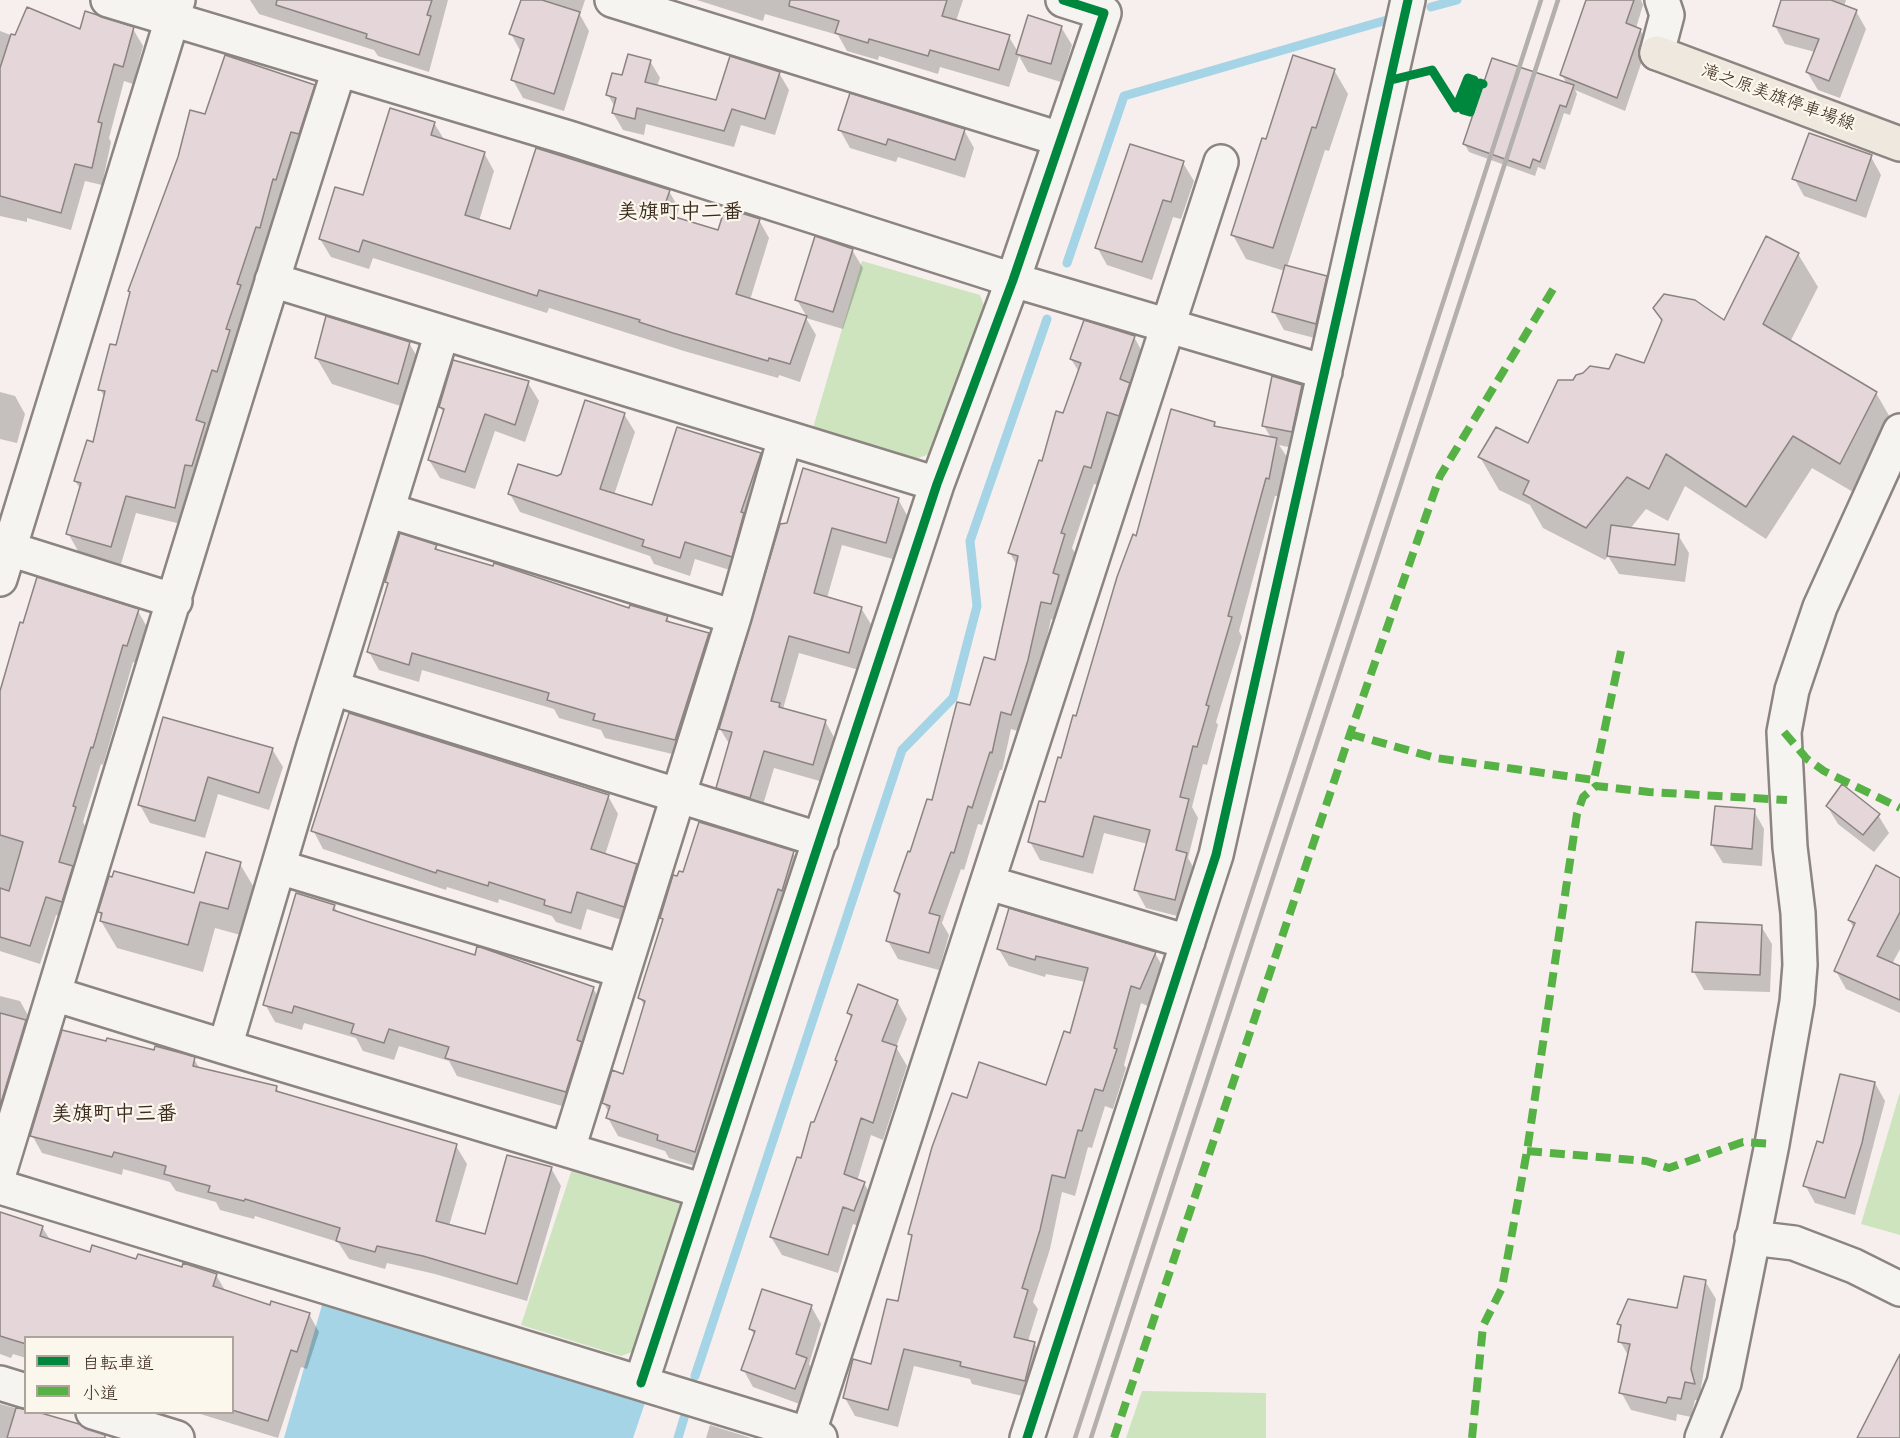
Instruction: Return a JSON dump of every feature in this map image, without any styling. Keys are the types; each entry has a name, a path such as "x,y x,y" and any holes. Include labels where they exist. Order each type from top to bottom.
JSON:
{"main road":[{"name":"滝之原美旗停車場線","path":"1657,53 1900,144"}],"street":[{"path":"108,0 175,10 339,70 569,138 1012,280 1325,372"},
{"path":"612,0 1060,139"},
{"path":"641,1383 937,484 1012,280 1104,13 1063,0"},
{"path":"1027,1438 1216,855 1408,0"},
{"path":"1657,53 1667,15 1662,0"},
{"path":"175,10 3,558 175,601"},
{"path":"0,1170 272,280 339,70"},
{"path":"0,1187 812,1437 1221,162"},
{"path":"272,280 937,484"},
{"path":"225,1047 442,333"},
{"path":"1702,1438 1725,1383 1790,1046 1800,965 1784,732 1792,690 1820,607 1900,431"},
{"path":"568,1149 734,617 785,438"},
{"path":"387,510 734,617"},
{"path":"333,688 821,840"},
{"path":"279,867 624,971"},
{"path":"989,883 1188,942"},
{"path":"54,994 704,1191"},
{"path":"1752,1238 1794,1243 1854,1266 1900,1289"},
{"path":"0,1383 24,1390"},
{"path":"85,1438 93,1414"},
{"path":"96,1414 177,1438"}],"green space":[{"path":"862,261 980,295 987,313 932,453 913,460 812,431"},
{"path":"1900,1092 1900,1235 1861,1224"},
{"path":"573,1166 678,1197 682,1211 638,1350 621,1356 521,1325"},
{"path":"1142,1391 1266,1393 1266,1438 1126,1438"}],"water":[{"path":"324,1298 647,1397 633,1438 284,1438"}],"building":[{"path":"277,0 432,0 427,15 431,16 419,55 366,38 367,34 276,5"},
{"path":"521,0 542,0 580,12 554,94 511,80 524,39 509,34"},
{"path":"790,0 947,0 942,16 1010,35 999,70 930,50 928,56 869,39 868,43 835,33 839,21 789,6"},
{"path":"1586,0 1634,0 1626,23 1641,29 1617,98 1560,75"},
{"path":"1781,0 1831,0 1857,10 1829,81 1806,72 1819,39 1773,26"},
{"path":"27,7 80,29 85,11 134,27 123,67 114,64 98,122 102,123 92,168 75,164 61,213 0,196 0,68 11,34 15,35"},
{"path":"1028,15 1062,26 1051,64 1016,54"},
{"path":"628,54 651,60 645,82 716,100 730,56 780,72 765,119 732,109 724,131 637,108 635,119 612,113 616,98 606,95 612,73 622,75"},
{"path":"225,55 315,85 299,134 291,132 276,180 273,179 260,228 256,227 237,284 241,285 226,329 230,330 217,372 212,370 196,420 205,423 192,466 185,465 175,508 126,496 111,547 66,534 81,483 74,481 87,440 93,442 105,391 98,390 110,344 116,345 130,292 128,291 178,157 190,110 205,114"},
{"path":"1293,55 1335,69 1316,128 1312,127 1273,248 1231,235 1262,138 1266,139"},
{"path":"1492,58 1574,85 1566,107 1560,105 1540,162 1533,159 1530,168 1463,144"},
{"path":"850,93 965,129 955,160 888,139 886,145 838,130"},
{"path":"390,108 435,122 431,135 485,152 465,215 510,229 536,148 670,190 662,213 718,230 725,208 760,219 736,294 807,316 790,364 769,358 768,361 673,333 639,322 640,320 539,290 537,296 363,240 359,252 319,239 335,187 363,195"},
{"path":"1809,133 1872,155 1856,201 1792,179"},
{"path":"1130,144 1184,161 1171,202 1163,200 1142,262 1095,248"},
{"path":"815,236 853,249 833,312 795,300"},
{"path":"1766,236 1799,253 1763,324 1877,392 1840,464 1793,436 1746,507 1666,454 1649,489 1627,477 1586,528 1523,494 1529,481 1478,457 1496,427 1528,443 1558,380 1573,380 1576,375 1583,373 1590,366 1609,369 1616,354 1644,363 1662,320 1653,308 1664,294 1695,300 1724,320"},
{"path":"1285,265 1327,276 1316,324 1272,312"},
{"path":"326,316 410,342 398,384 315,358"},
{"path":"1084,320 1135,336 1120,379 1130,383 1119,416 1107,412 1091,468 1084,466 1061,533 1065,534 1053,573 1059,575 1051,604 1041,602 1028,660 1011,715 1001,712 992,753 990,752 972,808 968,806 954,853 951,852 929,913 940,916 929,953 886,941 900,894 894,891 908,851 910,852 927,799 932,800 957,702 970,705 984,657 995,660 1018,556 1008,553 1039,460 1042,461 1056,411 1063,413 1081,363 1070,359"},
{"path":"453,360 529,381 515,425 485,414 465,472 428,460 444,409 439,407"},
{"path":"1272,376 1302,385 1292,432 1262,426"},
{"path":"585,400 625,413 600,489 652,505 677,427 761,453 741,512 744,513 732,557 685,542 680,558 642,546 644,540 508,494 518,464 557,476 561,474"},
{"path":"1171,409 1215,422 1214,426 1277,438 1269,479 1266,478 1228,616 1232,617 1206,705 1209,706 1197,747 1193,746 1180,797 1189,799 1176,850 1187,853 1175,900 1134,890 1150,830 1094,816 1083,857 1028,842 1039,801 1045,802 1073,715 1076,716 1117,577 1133,534 1136,536"},
{"path":"803,468 899,498 886,543 832,528 814,593 862,607 849,653 789,636 771,701 780,703 779,707 826,720 813,765 764,751 750,798 716,788 732,732 719,729 780,524 787,523"},
{"path":"1611,525 1679,534 1675,565 1607,556"},
{"path":"400,533 437,545 435,549 493,566 494,563 629,608 630,605 668,616 666,621 709,633 675,740 593,720 595,714 547,700 549,693 412,653 409,665 367,652"},
{"path":"37,577 139,609 127,646 123,645 93,748 91,747 73,806 76,807 59,862 73,866 62,902 46,897 30,946 0,937 0,888 9,891 23,842 0,835 0,691 20,622 23,623"},
{"path":"349,713 609,795 591,849 637,864 624,907 577,892 571,913 544,905 545,900 489,882 488,886 437,870 436,873 311,831"},
{"path":"163,717 273,748 259,793 208,777 195,821 138,805"},
{"path":"1842,784 1880,814 1863,835 1826,806"},
{"path":"1715,806 1755,809 1752,849 1711,845"},
{"path":"699,822 794,851 782,891 778,889 695,1152 657,1140 658,1135 606,1118 610,1106 602,1103 612,1070 623,1074 645,1001 638,998 663,919 660,918 673,875 677,876 679,871 683,872"},
{"path":"206,852 241,862 228,909 200,902 188,945 100,921 102,913 98,912 109,876 112,877 114,871 194,893"},
{"path":"1876,865 1900,878 1900,912 1877,956 1900,966 1900,1000 1834,971 1855,923 1848,920"},
{"path":"296,893 335,905 333,910 369,922 475,955 477,946 594,987 577,1040 582,1042 566,1092 445,1058 449,1047 389,1029 384,1043 351,1033 354,1024 294,1006 292,1013 263,1005"},
{"path":"1009,908 1156,952 1140,989 1131,986 1114,1048 1117,1049 1103,1091 1095,1089 1082,1131 1078,1130 1065,1178 1052,1175 1040,1230 1022,1288 1028,1290 1014,1337 1035,1342 1025,1381 960,1366 961,1362 904,1349 888,1410 843,1398 853,1359 871,1364 887,1299 898,1301 912,1235 908,1234 932,1147 952,1093 967,1098 979,1062 1046,1085 1064,1031 1070,1033 1088,968 1036,956 1035,960 997,949"},
{"path":"1696,922 1762,925 1760,975 1692,972"},
{"path":"858,984 898,1000 882,1041 897,1046 873,1123 861,1118 844,1174 865,1182 854,1211 843,1207 828,1255 770,1237 797,1157 801,1158 811,1122 814,1122 837,1061 835,1060 852,1015 847,1013"},
{"path":"0,1013 26,1020 0,1106"},
{"path":"62,1030 106,1041 107,1038 154,1050 155,1046 185,1054 195,1057 193,1066 277,1086 276,1091 457,1144 436,1221 485,1234 507,1155 552,1167 517,1284 423,1256 377,1246 375,1252 336,1241 340,1228 245,1199 244,1201 208,1192 210,1186 164,1174 166,1166 114,1152 112,1157 30,1136"},
{"path":"1840,1074 1875,1082 1862,1143 1845,1198 1803,1186 1817,1141 1823,1143"},
{"path":"0,1212 43,1226 40,1236 90,1252 92,1245 136,1259 138,1254 182,1267 183,1263 217,1274 213,1286 270,1305 271,1301 310,1313 297,1352 291,1350 268,1421 234,1411 234,1336 24,1336 24,1343 0,1336"},
{"path":"1684,1276 1706,1280 1691,1369 1695,1384 1685,1382 1681,1399 1668,1397 1666,1403 1619,1393 1630,1344 1618,1342 1621,1325 1617,1324 1628,1299 1677,1308"},
{"path":"762,1289 812,1305 796,1354 807,1358 795,1389 741,1370 755,1331 749,1329"},
{"path":"1900,1354 1900,1438 1857,1438"},
{"path":"16,1408 24,1409 24,1414 44,1414 79,1424 105,1435 105,1438 7,1438"}],"waterway":[{"path":"1431,7 1457,0"},
{"path":"1067,263 1124,96 1387,20"},
{"path":"695,1376 902,750 953,698 977,606 970,541 1047,319"},
{"path":"678,1438 684,1418"}],"railway":[{"path":"1075,1438 1541,0"},
{"path":"1091,1438 1558,0"}],"marked path":[{"path":"1114,1438 1350,734 1440,476 1555,286"},
{"path":"1350,734 1436,758 1594,780 1621,651"},
{"path":"1784,732 1807,759 1824,771 1900,808"},
{"path":"1472,1438 1483,1326 1502,1288 1527,1151 1577,814 1583,797 1596,786 1649,792 1787,800"},
{"path":"1527,1151 1646,1161 1669,1168 1743,1142 1772,1144"}],"cycle path":[{"path":"641,1383 937,484 1013,280 1104,13 1063,0"},
{"path":"1027,1438 1216,855 1408,0"},
{"path":"1391,80 1432,70 1456,108 1468,78 1474,80 1463,110 1470,112 1480,83 1483,84"}],"district":[{"name":"美旗町中二番","path":"680,213"},
{"name":"美旗町中三番","path":"114,1115"}]}
